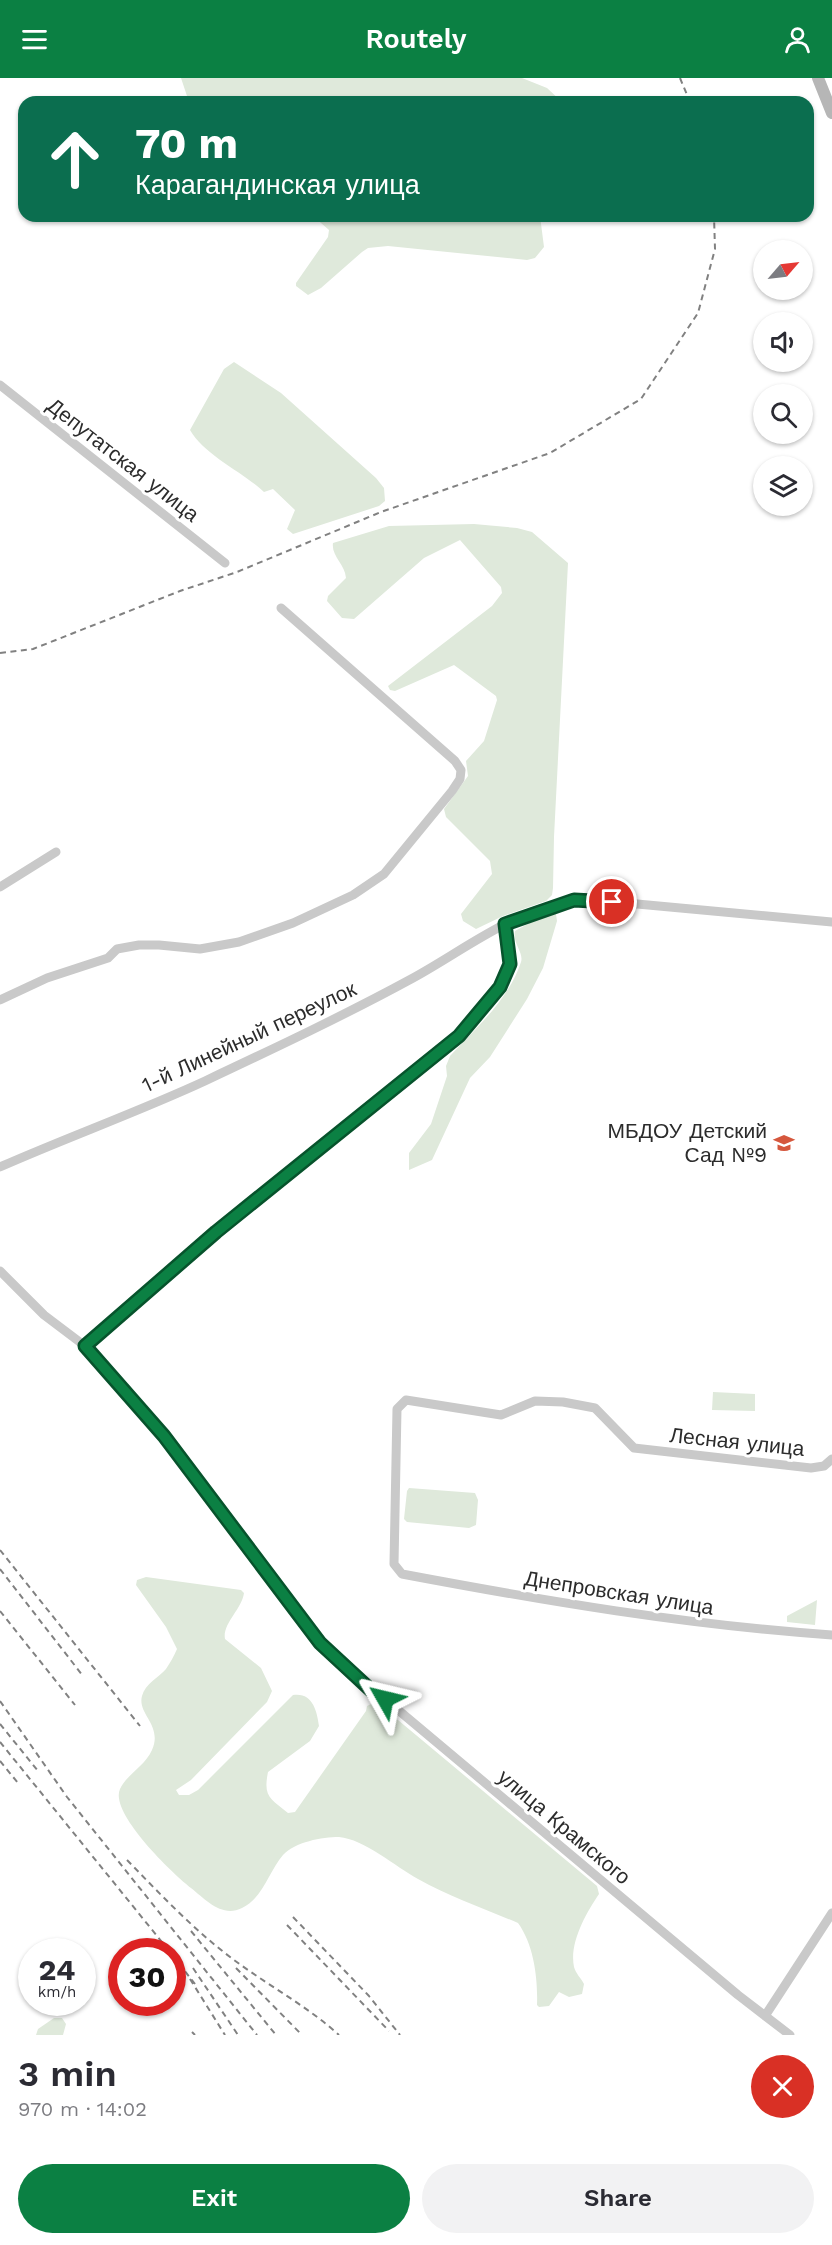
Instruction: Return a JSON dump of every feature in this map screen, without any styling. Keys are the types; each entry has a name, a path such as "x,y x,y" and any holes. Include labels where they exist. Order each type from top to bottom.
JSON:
{"main road":[{"path":"818,78 832,113"}],"street":[{"name":"Депутатская улица","path":"0,386 225,563"},
{"path":"0,1000 47,978 108,958 117,949 139,945 159,945 200,949 239,942 293,923 352,895 384,874 460,779 461,770 455,761 281,608"},
{"path":"0,887 56,852"},
{"name":"1-й Линейный переулок","path":"0,1167 67,1137 204,1082 415,977 505,924 574,900 832,922"},
{"path":"85,1346 216,1232 459,1036 500,987 510,964 505,924"},
{"name":"улица Крамского","path":"0,1270 44,1315 85,1346 164,1436 320,1643 374,1693 385,1699 790,2035"},
{"name":"Лесная улица","path":"402,1574 394,1564 394,1472 397,1409 406,1400 501,1415 535,1401 563,1402 595,1408 634,1448 811,1468 824,1466 832,1459"},
{"name":"Днепровская улица","path":"402,1574 594,1609 722,1626 832,1635"},
{"path":"765,2016 832,1913"}],"green space":[{"path":"181,78 522,78 547,88 556,96 187,96"},
{"path":"320,222 541,222 544,247 535,258 527,260 388,246 368,248 321,288 308,295 296,286 296,283 328,237 329,230"},
{"path":"234,362 281,393 376,478 384,488 385,501 379,506 293,534 287,529 295,510 273,489 264,492 214,455 196,439 190,430 224,369"},
{"path":"474,524 517,528 532,532 568,563 552,895 546,901 503,916 476,929 463,921 461,914 492,874 490,861 446,817 444,809 468,776 466,761 484,741 497,700 496,696 454,665 395,691 390,690 388,686 492,606 502,593 501,587 460,540 424,558 354,619 342,618 327,601 328,596 346,578 334,552 333,543 389,526"},
{"path":"551,911 556,914 557,921 543,968 527,999 490,1057 470,1078 432,1160 409,1170 409,1153 431,1124 447,1076 446,1066 450,1056 491,1012 516,976 521,955 515,939 515,931"},
{"path":"713,1392 755,1394 755,1411 712,1410"},
{"path":"409,1488 475,1493 478,1500 476,1525 469,1528 407,1522 404,1519"},
{"path":"146,1577 241,1590 244,1593 240,1605 226,1628 225,1639 261,1668 272,1691 267,1702 191,1780 176,1790 179,1795 189,1795 198,1790 293,1695 299,1695 305,1696 312,1703 319,1726 310,1741 268,1772 266,1787 272,1800 288,1813 295,1812 366,1711 367,1706 375,1702 597,1886 599,1894 584,1919 574,1948 574,1967 584,1984 582,1994 569,1997 559,1992 549,2006 539,2007 537,2005 536,1973 531,1952 518,1923 430,1885 369,1848 349,1839 339,1837 317,1839 288,1850 278,1861 255,1898 235,1911 215,1906 182,1881 133,1827 119,1800 123,1784 149,1756 155,1741 152,1727 143,1709 142,1696 149,1684 166,1669 177,1649 166,1627 136,1585 137,1580"},
{"path":"817,1600 815,1625 787,1622 787,1616"},
{"path":"54,2018 62,2018 66,2024 63,2035 36,2035 38,2029"}],"railway":[{"path":"680,78 688,96"},
{"path":"0,653 33,649 180,591 237,572 381,512 550,453 641,399 698,313 715,249 714,222"},
{"path":"0,1550 140,1726"},
{"path":"0,1569 83,1676"},
{"path":"0,1611 75,1705"},
{"path":"0,1701 67,1797 257,2035"},
{"path":"0,1724 38,1771"},
{"path":"0,1742 159,1938"},
{"path":"0,1761 18,1783"},
{"path":"127,1860 220,1949 339,2035"},
{"path":"293,1917 369,1996 400,2035"},
{"path":"287,1925 389,2031"},
{"path":"191,1931 276,2035"},
{"path":"193,1968 238,2035"},
{"path":"236,1968 302,2035"},
{"path":"186,1973 195,1984"},
{"path":"190,1979 225,2035"},
{"path":"192,2032 195,2035"}],"place":[{"name":"МБДОУ Детский Сад №9","path":"784,1143"}],"route":[{"path":"385,1699 374,1693 320,1643 164,1436 85,1346 216,1232 459,1036 500,987 510,964 505,924 574,900 612,902"}]}
